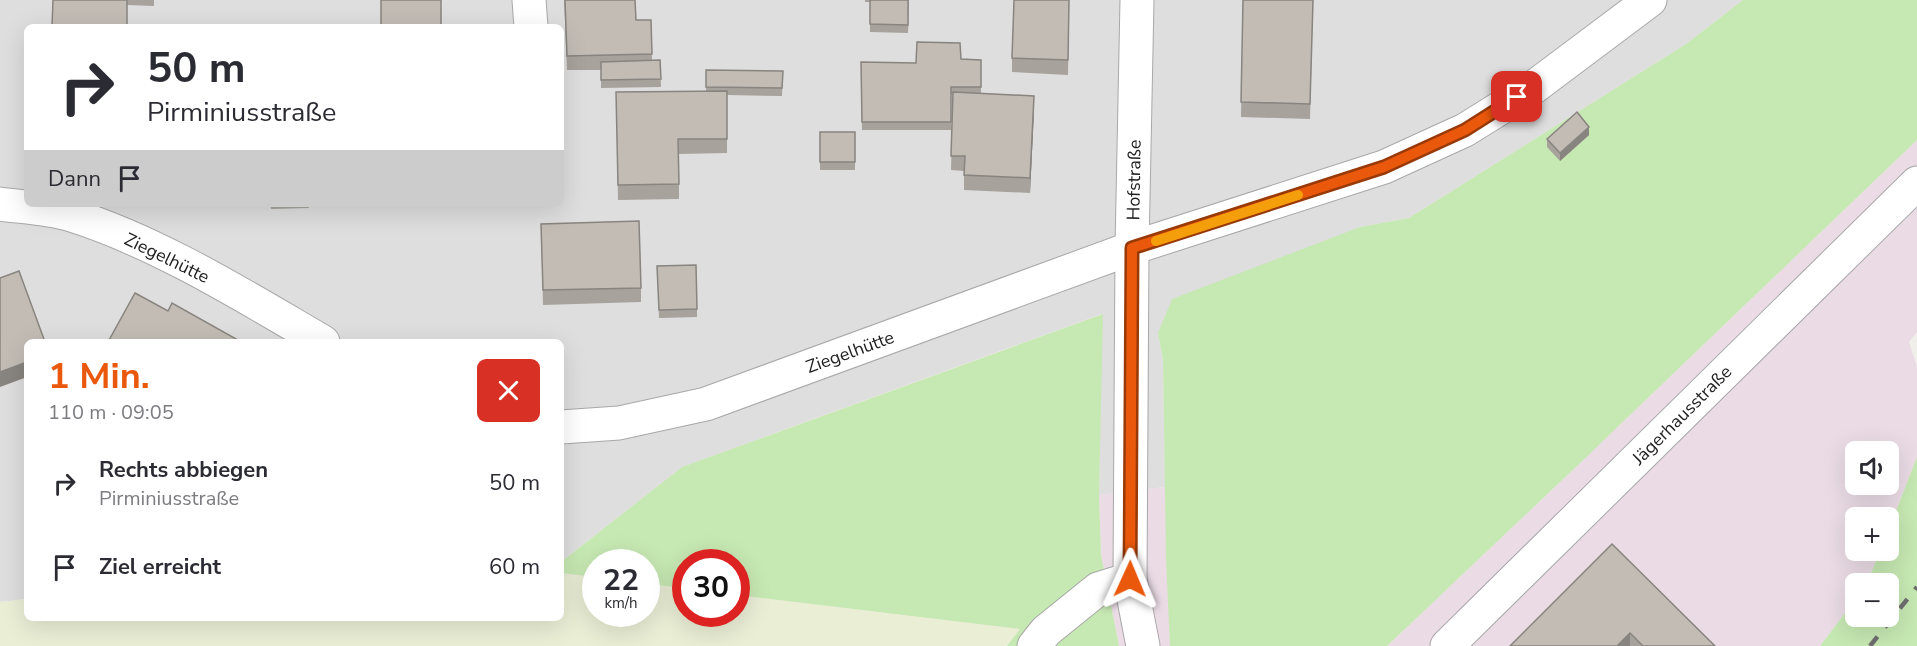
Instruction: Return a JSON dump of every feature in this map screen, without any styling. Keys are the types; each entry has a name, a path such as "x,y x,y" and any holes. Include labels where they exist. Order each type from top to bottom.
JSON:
{"street":[{"path":"530,0 531,24"},
{"name":"Hofstraße","path":"1137,0 1132,248 1130,579 1143,646"},
{"name":"Ziegelhütte","path":"564,427 619,423 706,404 1132,248 1384,167 1465,130 1534,87 1650,0"},
{"name":"Jägerhausstraße","path":"1447,646 1917,183"},
{"name":"Ziegelhütte","path":"0,204 67,214 146,244 318,339"},
{"path":"1034,646 1046,631 1098,589 1130,579"}],"shaded area":[{"path":"0,0 1743,0 1686,44 1409,218 1360,227 1158,333 1163,360 1165,487 1099,495 1102,314 682,467 564,560 564,339 24,339 24,599 0,602"},
{"path":"1917,140 1917,332 1909,342 1917,367 1917,457 1898,507 1845,507 1845,561 1876,561 1871,573 1845,573 1845,613 1820,646 1387,646"},
{"path":"1165,487 1170,646 1119,646 1101,555 1099,495"}],"green space":[{"path":"1743,0 1917,0 1917,140 1387,646 1170,646 1166,559 1163,360 1158,333 1172,299 1360,227 1409,218 1686,44"},
{"path":"1103,314 1099,495 1101,555 1119,646 1007,646 1020,629 750,597 750,549 672,549 672,587 660,585 660,549 582,549 582,575 564,573 564,560 682,467"},
{"path":"1917,457 1917,646 1820,646 1845,613 1845,627 1899,627 1899,573 1871,573 1876,561 1899,561 1898,507"},
{"path":"564,573 582,575 582,627 660,627 660,585 672,587 672,627 750,627 750,597 1020,629 1007,646 0,646 0,602 24,599 24,621 564,621"}],"building":[{"path":"53,0 127,0 127,24 52,24"},
{"path":"381,0 441,0 441,24 381,24"},
{"path":"565,0 635,0 636,20 651,20 652,54 567,56"},
{"path":"870,0 908,0 908,25 870,24"},
{"path":"1014,0 1069,0 1068,60 1012,58"},
{"path":"1243,0 1313,0 1310,104 1241,102"},
{"path":"917,42 960,43 961,59 981,60 981,87 951,87 951,122 862,122 861,62 916,63"},
{"path":"660,60 661,79 601,80 601,62"},
{"path":"706,70 783,71 782,88 706,87"},
{"path":"727,91 727,139 678,139 679,184 618,185 616,92"},
{"path":"953,92 1034,96 1030,178 964,175 965,156 951,156"},
{"path":"1577,112 1589,127 1560,153 1547,139"},
{"path":"820,132 855,132 855,162 820,162"},
{"path":"639,221 641,288 543,290 541,224"},
{"path":"696,265 697,309 659,310 657,266"},
{"path":"19,271 44,339 24,339 24,363 0,372 0,278"},
{"path":"135,293 168,311 172,303 236,339 110,339"},
{"path":"1612,544 1715,646 1643,646 1630,633 1617,646 1510,646"}],"railway":[{"path":"1870,646 1917,587"}],"slow traffic":[{"path":"1156,241 1298,195"}],"route":[{"path":"1130,579 1132,248 1384,167 1465,130 1517,97"}]}
